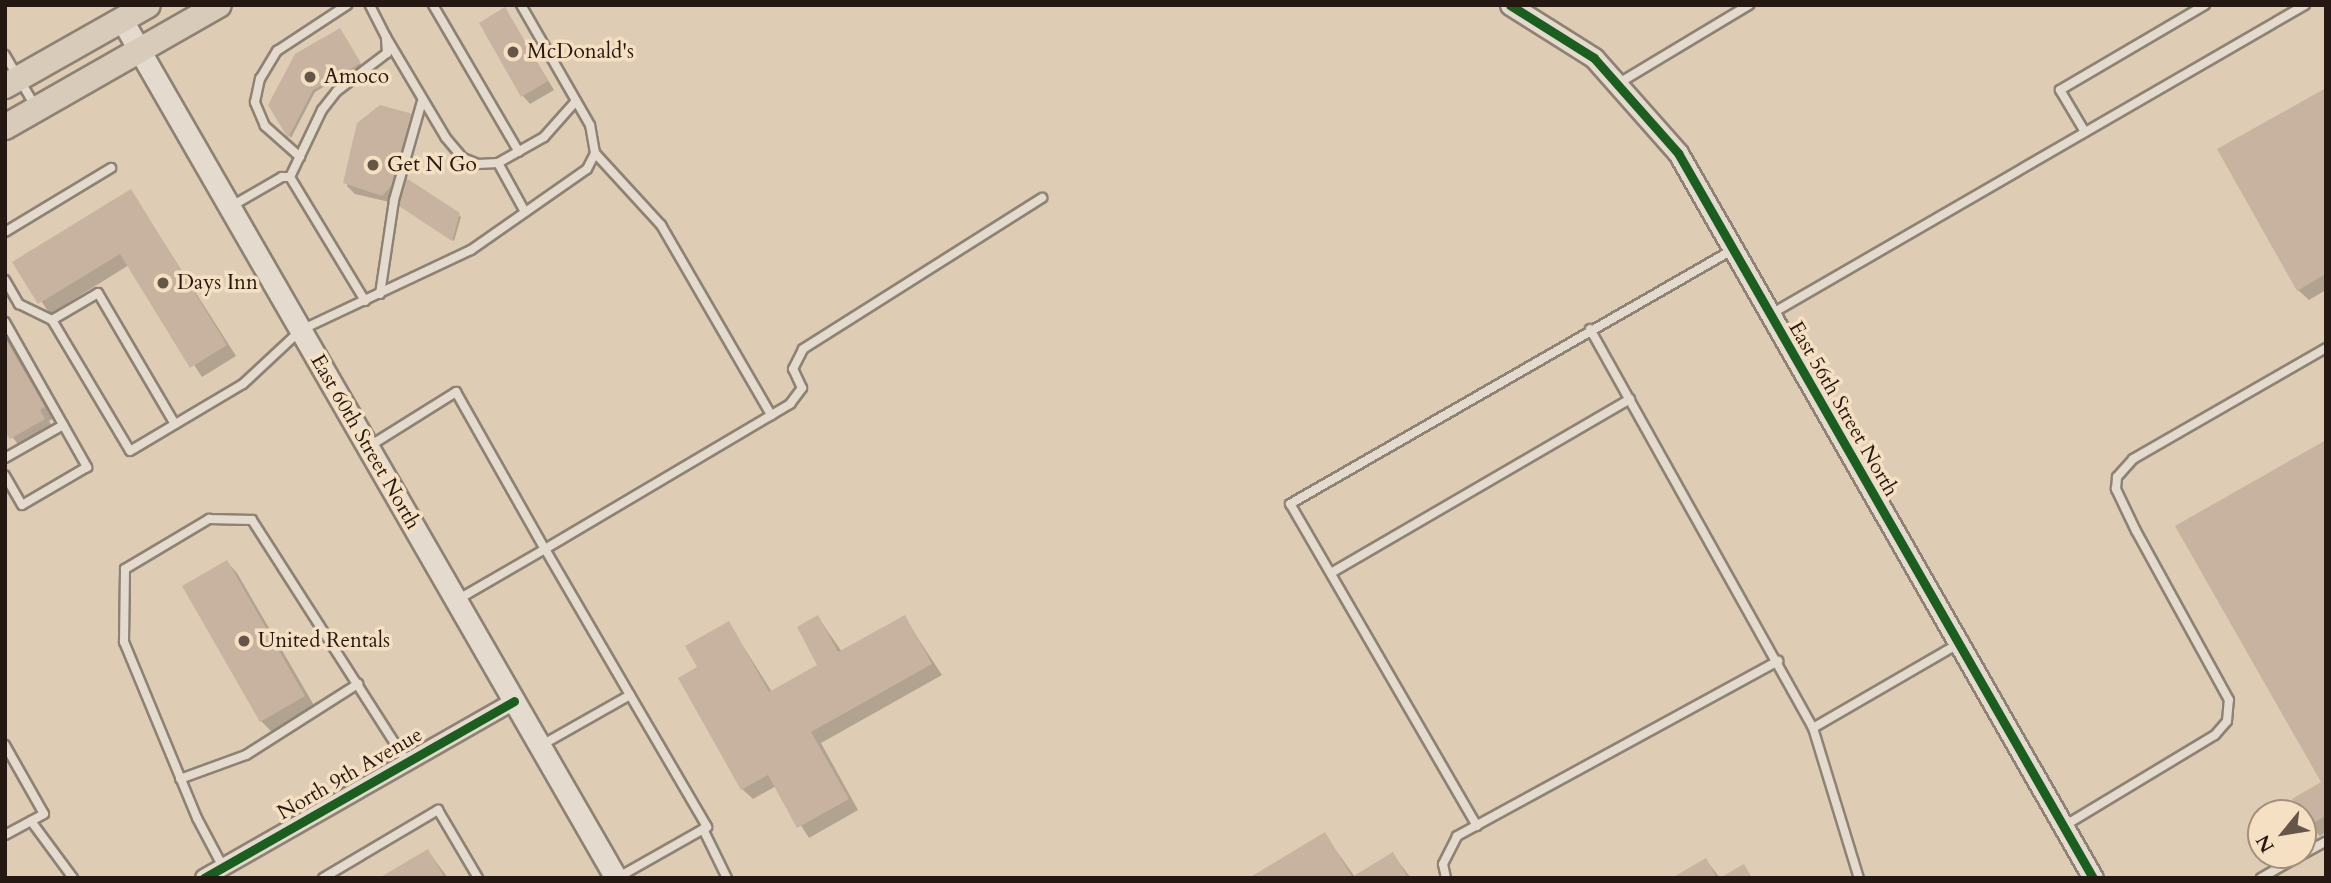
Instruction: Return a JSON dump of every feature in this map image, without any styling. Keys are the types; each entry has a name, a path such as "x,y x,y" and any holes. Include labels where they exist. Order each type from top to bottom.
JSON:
{"main road":[{"path":"12,82 118,12 148,5"},
{"path":"5,127 219,5"},
{"name":"East 60th Street North","path":"118,12 616,878"}],"street":[{"name":"East 56th Street North","path":"1510,5 1594,58 1619,83 1678,153 2093,878"},
{"name":"North 9th Avenue","path":"204,878 514,701"}],"lane":[{"path":"300,157 265,126 255,102 260,79 277,51 347,5"},
{"path":"433,5 519,152"},
{"path":"5,280 19,304 52,320 130,451 243,384 301,330 471,250 587,169 594,153 590,125 521,5"},
{"path":"1619,83 1749,5"},
{"path":"2085,132 2060,90 2205,5"},
{"path":"1769,315 2305,5"},
{"path":"374,7 386,37 422,101 463,158 478,164 498,163 544,137 576,101"},
{"path":"290,177 322,110 337,91 387,53 386,37"},
{"path":"5,55 12,82 36,109"},
{"path":"380,294 394,200 422,101"},
{"path":"594,153 661,225 771,415"},
{"path":"498,163 525,212"},
{"path":"5,232 111,168"},
{"path":"230,207 282,177 290,177"},
{"path":"290,177 365,301"},
{"path":"456,600 798,398 802,388 794,360 803,349 1042,198"},
{"path":"1476,826 1290,504 1590,329 1732,250"},
{"path":"52,320 98,293 176,424"},
{"path":"5,322 87,467 22,505 5,475"},
{"path":"1590,329 1778,661 1813,729 1859,878"},
{"path":"2064,827 2215,734 2227,720 2229,700 2131,520 2116,489 2117,477 2133,459 2326,348"},
{"path":"368,447 456,392 707,827 616,878"},
{"path":"1331,573 1630,399"},
{"path":"5,458 63,425"},
{"path":"223,867 180,779 124,642 125,569 209,519 251,520 407,762"},
{"path":"1813,729 1958,644"},
{"path":"1446,878 1443,864 1457,836 1778,661"},
{"path":"180,779 246,755 358,684"},
{"path":"540,746 630,695"},
{"path":"5,745 44,814 5,835"},
{"path":"323,878 438,810 478,878"},
{"path":"31,821 73,878"},
{"path":"703,829 727,878"},
{"path":"2261,878 2276,869"}],"building":[{"name":"McDonald's","path":"505,7 548,81 521,97 479,23"},
{"name":"Amoco","path":"340,28 361,63 313,90 288,138 268,105 295,54"},
{"path":"2326,88 2326,274 2297,291 2217,149"},
{"name":"Get N Go","path":"380,105 413,114 395,182 382,196 343,183 357,123"},
{"path":"403,176 460,213 452,241 396,204"},
{"name":"Days Inn","path":"131,189 227,345 190,368 120,254 38,304 12,262"},
{"path":"5,338 45,407 40,410 45,419 10,439 5,432"},
{"path":"2326,440 2326,816 2317,821 2317,799 2292,799 2321,782 2175,526"},
{"name":"United Rentals","path":"227,560 305,696 260,722 182,586"},
{"path":"818,615 838,652 905,615 932,664 811,732 849,799 797,828 768,775 741,790 678,678 697,667 685,646 729,621 769,692 817,665 797,627"},
{"path":"1325,832 1352,877 1393,852 1408,878 1249,878"},
{"path":"428,849 445,878 379,878"},
{"path":"1706,858 1717,878 1672,878"},
{"path":"1744,864 1752,878 1720,878"}],"cycle path":[{"path":"1510,5 1594,58 1678,153 2093,878"},
{"path":"204,878 514,701"}],"place":[{"name":"McDonald's","path":"513,52"},
{"name":"Amoco","path":"310,77"},
{"name":"Get N Go","path":"373,165"},
{"name":"Days Inn","path":"163,283"},
{"name":"United Rentals","path":"244,641"}]}
